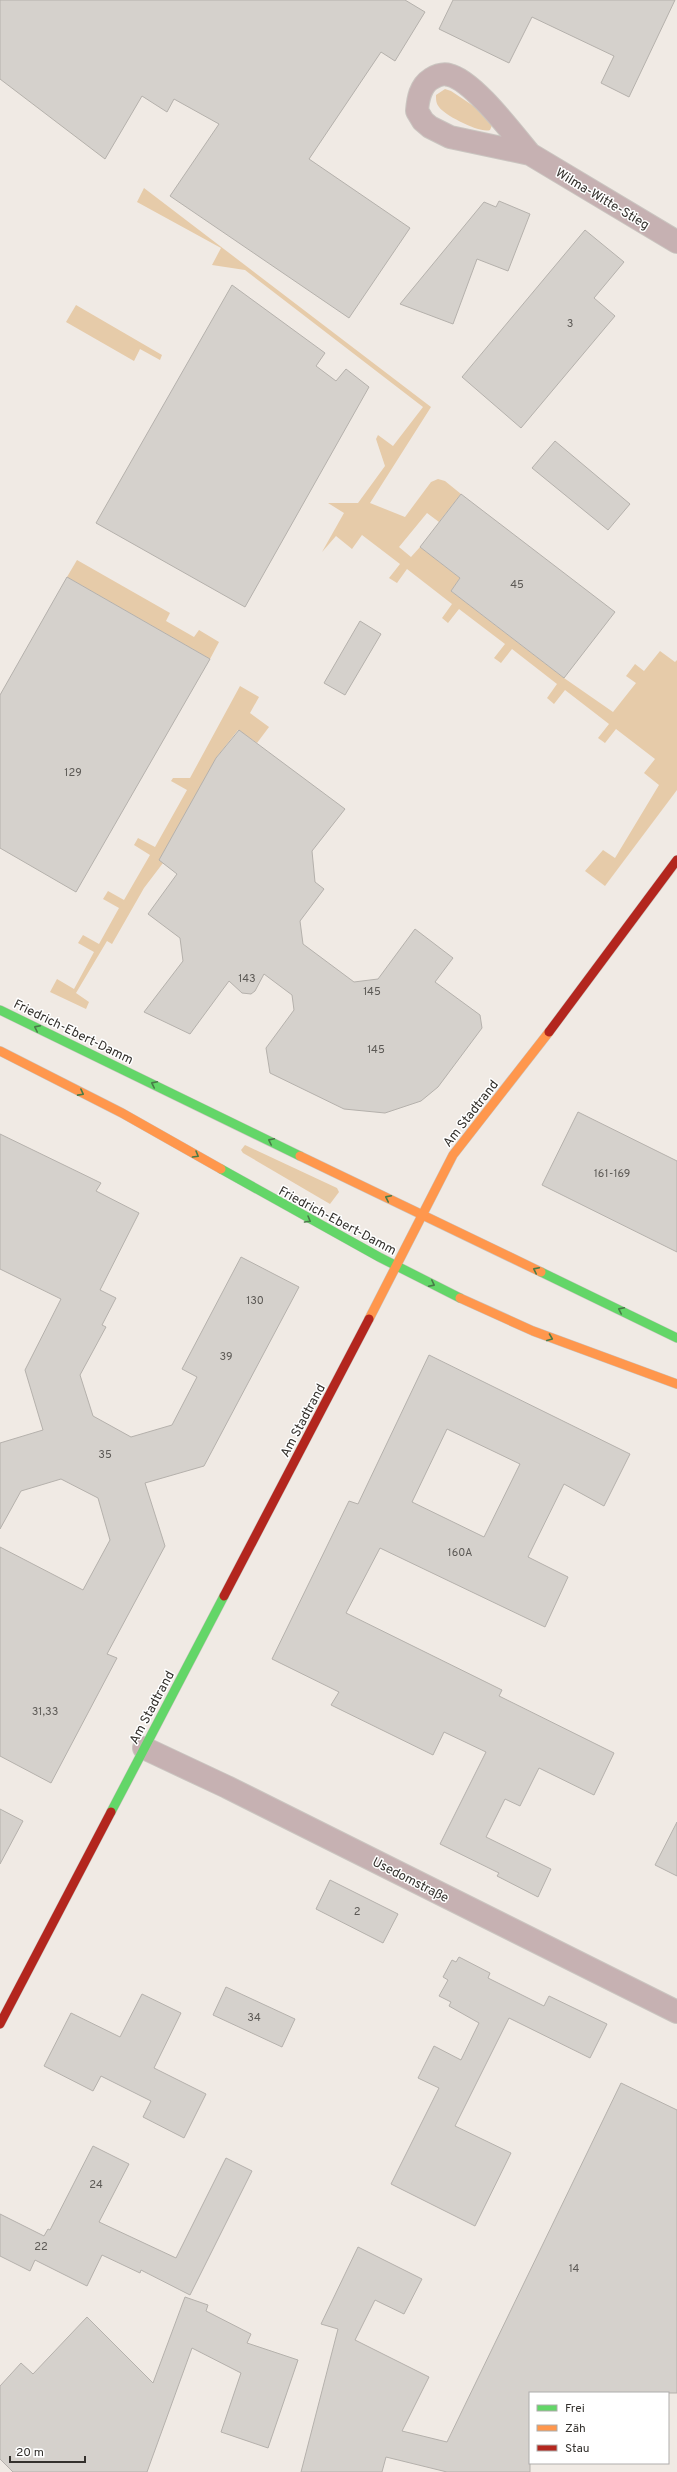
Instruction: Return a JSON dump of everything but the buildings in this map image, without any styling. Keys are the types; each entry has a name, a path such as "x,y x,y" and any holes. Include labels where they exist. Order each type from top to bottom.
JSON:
{"main road":[{"name":"Am Stadtrand","path":"2,2014 144,1748 397,1266 453,1155 525,1065 677,860"},
{"name":"Friedrich-Ebert-Damm","path":"0,1010 677,1338"},
{"name":"Friedrich-Ebert-Damm","path":"0,1051 142,1124 314,1223 397,1266 514,1323 586,1353 677,1384"}],"street":[{"name":"Wilma-Witte-Stieg","path":"530,154 450,137 430,127 423,121 417,111 422,88 436,76 448,75 460,80 480,97 530,154 677,242"},
{"name":"Usedomstraße","path":"144,1748 227,1787 677,2012"}],"shaded area":[{"path":"445,89 451,91 490,117 493,123 490,130 471,127 448,115 442,110 437,104 436,95"},
{"path":"144,188 431,407 370,503 405,517 431,482 438,479 445,481 461,494 439,522 427,513 399,547 411,557 420,547 460,578 451,591 564,678 613,712 636,683 626,676 635,664 644,671 660,651 675,662 677,660 677,790 605,886 585,871 603,850 615,858 659,785 644,773 655,759 616,729 605,743 598,738 609,724 565,690 554,704 547,698 557,684 512,649 501,663 494,658 505,644 459,609 448,623 442,618 452,604 407,569 397,583 389,578 400,564 362,535 352,549 336,536 322,552 344,513 328,503 358,503 385,466 376,439 378,435 393,446 423,407 245,270 212,265 221,248 137,202"},
{"path":"76,305 162,355 160,360 140,349 134,361 66,322"},
{"path":"77,560 170,613 166,621 194,637 199,630 219,642 210,659 67,577"},
{"path":"240,686 259,697 250,713 269,727 257,743 238,730 216,758 163,863 144,888 112,944 107,941 76,993 89,1002 86,1009 50,992 57,979 74,989 94,952 78,943 83,935 99,944 119,908 103,899 108,891 124,900 150,855 134,845 138,838 155,847 187,790 171,781 173,778 190,778"},
{"path":"245,1145 337,1188 339,1192 330,1204 243,1153 241,1150"}],"traffic: fast":[{"path":"0,1010 300,1156"},
{"path":"221,1169 379,1257 460,1298"},
{"path":"541,1272 677,1338"},
{"path":"111,1812 224,1596"}],"traffic: slow":[{"path":"369,1319 453,1155 549,1032"},
{"path":"0,1051 122,1113 221,1169"},
{"path":"300,1156 541,1272"},
{"path":"460,1298 533,1331 677,1384"}],"traffic: jam":[{"path":"549,1032 677,860"},
{"path":"224,1596 369,1319"},
{"path":"0,2024 111,1812"}]}
